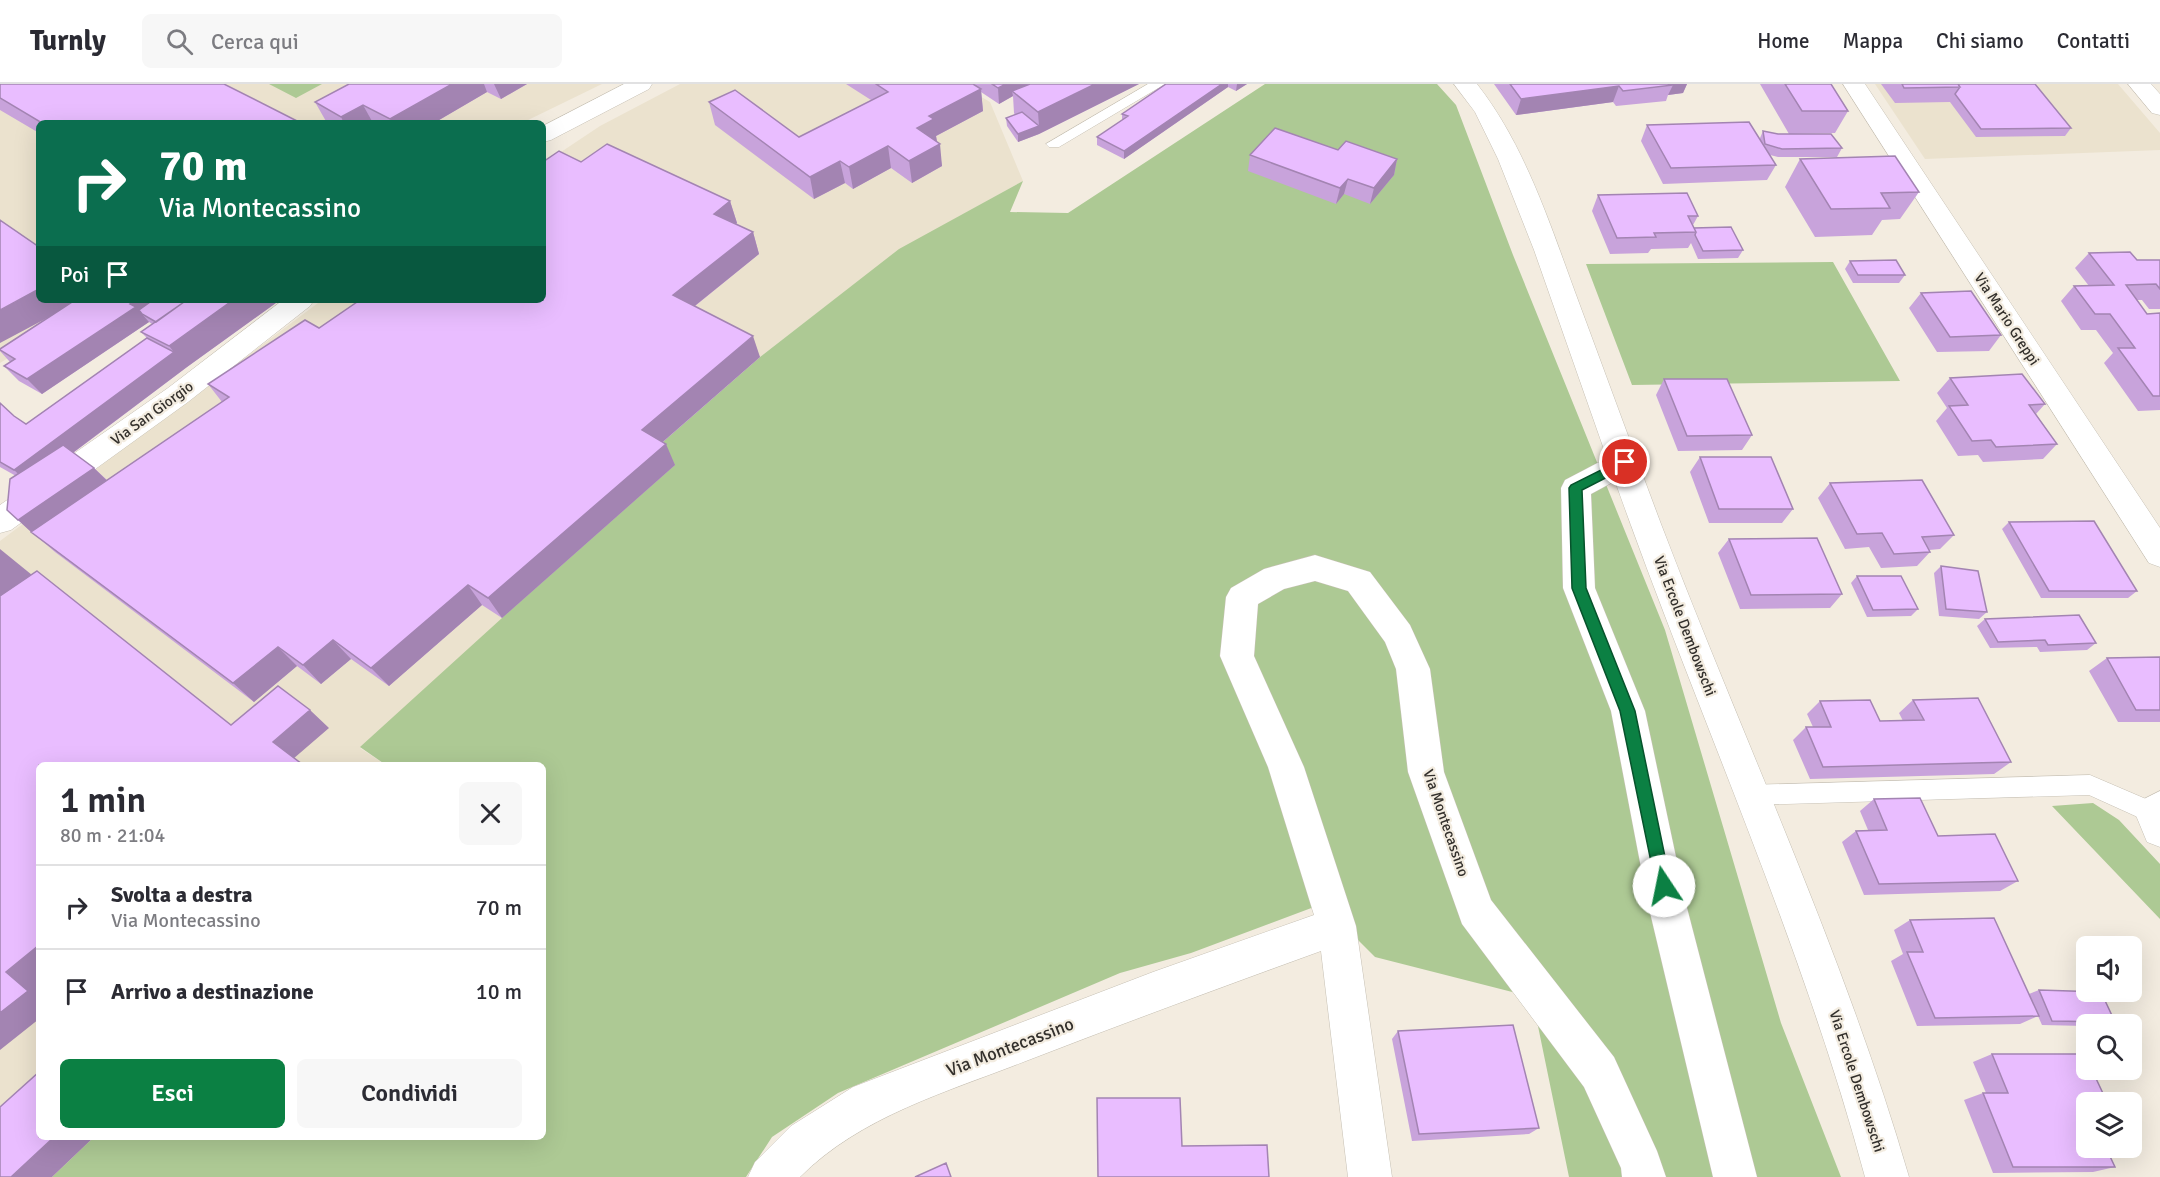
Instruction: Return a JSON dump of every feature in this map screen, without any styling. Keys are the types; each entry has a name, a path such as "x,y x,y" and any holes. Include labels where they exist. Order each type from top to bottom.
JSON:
{"street":[{"path":"546,133 641,84"},
{"name":"Via Ercole Dembowschi","path":"1465,84 1486,111 1510,159 1547,250 1750,795 1828,992 1862,1088 1887,1177"},
{"name":"Via Mario Greppi","path":"1854,84 2160,554"},
{"path":"2139,84 2160,108"},
{"name":"Via San Giorgio","path":"0,521 178,395 297,303"},
{"path":"1625,462 1576,488 1579,588 1628,711 1667,904 1735,1177"},
{"name":"Via Montecassino","path":"1370,1177 1337,926 1286,767 1238,656 1242,597 1275,578 1315,568 1359,581 1398,635 1413,669 1426,772 1476,912 1599,1072 1642,1166 1644,1177"},
{"name":"Via Montecassino","path":"770,1177 806,1141 868,1102 1153,992 1337,926"}],"lane":[{"path":"1054,144 1158,84"},
{"path":"1750,795 2090,785 2158,817"}],"shaded area":[{"path":"0,84 602,84 528,120 36,120 36,303 98,303 0,363"},
{"path":"680,84 959,84 990,102 1023,181 899,250 760,357 652,451 675,465 360,748 381,762 36,762 36,1140 91,1140 52,1177 0,1177 0,541 318,303 546,303 546,162 600,126"},
{"path":"1875,84 2118,84 2160,133 2160,150 1925,159"}],"green space":[{"path":"269,84 322,84 296,98"},
{"path":"1265,84 1437,84 1456,105 1513,255 1665,630 1781,1023 1841,1177 1569,1177 1532,997 1375,957 1322,904 1191,953 1120,973 838,1093 772,1137 746,1177 52,1177 91,1140 546,1140 546,762 382,762 360,747 502,618 651,452 760,357 899,249 1023,181 1010,212 1068,213"},
{"path":"1833,262 1900,381 1632,385 1586,264"},
{"path":"2093,803 2119,820 2160,864 2160,919 2052,806"}],"building":[{"path":"0,84 224,84 295,120 37,120 0,98"},
{"path":"349,84 452,84 390,119 363,105 341,117 315,102"},
{"path":"876,84 973,84 981,89 929,116 934,119 917,128 940,144 909,161 888,146 849,167 840,161 810,177 709,102 735,90 799,137 888,92"},
{"path":"992,84 1006,84 998,88"},
{"path":"1030,84 1095,84 1038,112 1012,91"},
{"path":"1166,84 1222,84 1124,151 1097,137 1128,116 1122,114"},
{"path":"1510,84 1673,85 1623,91 1619,86 1521,99"},
{"path":"1785,84 1831,84 1848,111 1802,111"},
{"path":"1902,84 1958,84 1960,87 1904,88"},
{"path":"1958,84 2035,84 2071,128 1981,129 1955,94 1960,87"},
{"path":"1022,112 1039,126 1018,134 1006,118"},
{"path":"1749,122 1776,165 1671,168 1647,125"},
{"path":"1275,128 1338,150 1346,141 1397,159 1374,188 1348,179 1340,188 1250,155"},
{"path":"1763,131 1778,134 1831,134 1842,148 1782,149 1765,144"},
{"path":"607,144 730,201 714,214 753,232 673,295 753,336 642,430 666,444 488,598 468,585 371,668 333,640 303,665 278,647 233,683 31,532 229,397 208,384 305,320 319,328 356,303 546,303 546,160 559,151 581,162"},
{"path":"1895,156 1919,192 1881,193 1890,208 1831,209 1800,159"},
{"path":"1687,193 1698,216 1688,216 1696,232 1654,233 1656,237 1617,238 1598,195"},
{"path":"0,220 36,245 36,291 0,310"},
{"path":"1731,227 1743,250 1703,251 1694,228"},
{"path":"2130,252 2137,260 2160,260 2160,289 2156,284 2126,285 2147,314 2160,313 2160,396 2153,396 2118,348 2135,348 2110,314 2095,314 2074,286 2114,285 2089,253"},
{"path":"1896,260 1905,275 1858,275 1850,261"},
{"path":"1971,291 2001,335 1950,337 1921,293"},
{"path":"70,303 132,303 130,304 136,307 27,379 4,366 15,359 0,349"},
{"path":"149,303 183,303 156,322 139,310"},
{"path":"183,303 229,303 169,346 141,332"},
{"path":"147,338 174,352 14,470 0,462 0,403 26,424"},
{"path":"2022,374 2045,404 2029,405 2057,444 1996,447 1991,440 1972,441 1949,406 1968,405 1950,378"},
{"path":"1664,379 1727,379 1752,435 1687,436"},
{"path":"63,445 94,468 18,520 7,510 10,479"},
{"path":"1700,457 1771,457 1793,509 1719,509"},
{"path":"1922,480 1954,535 1922,537 1930,552 1894,554 1882,533 1857,534 1830,483"},
{"path":"2094,521 2137,591 2049,591 2009,522"},
{"path":"1817,538 1842,594 1751,595 1729,539"},
{"path":"1941,566 1978,571 1987,612 1946,609"},
{"path":"37,571 231,725 278,686 310,710 273,742 299,762 36,762 36,947 6,972 28,991 0,1013 0,596"},
{"path":"1857,576 1901,576 1918,609 1873,610"},
{"path":"2079,615 2096,643 2048,645 2045,640 1998,642 1985,619"},
{"path":"2160,657 2160,710 2136,710 2107,658"},
{"path":"1978,698 2011,762 1823,767 1806,727 1831,727 1820,701 1870,700 1880,721 1924,720 1913,700"},
{"path":"1920,798 1938,836 1995,834 2018,881 1879,884 1856,831 1887,830 1874,799"},
{"path":"1994,918 2039,1016 1935,1018 1907,952 1923,952 1910,920"},
{"path":"2039,990 2076,991 2076,1002 2106,1002 2111,1014 2076,1014 2076,1021 2052,1021"},
{"path":"1513,1025 1539,1128 1419,1134 1398,1031"},
{"path":"1992,1054 2076,1054 2076,1080 2097,1080 2102,1092 2076,1092 2076,1158 2111,1158 2115,1167 2013,1167 1983,1093 2008,1093"},
{"path":"36,1075 36,1140 51,1140 11,1177 0,1177 0,1107"},
{"path":"1097,1098 1180,1098 1182,1146 1267,1145 1269,1177 1098,1177"},
{"path":"946,1163 951,1177 915,1177"}],"route":[{"path":"1625,462 1576,488 1579,588 1628,711 1664,886"}]}
